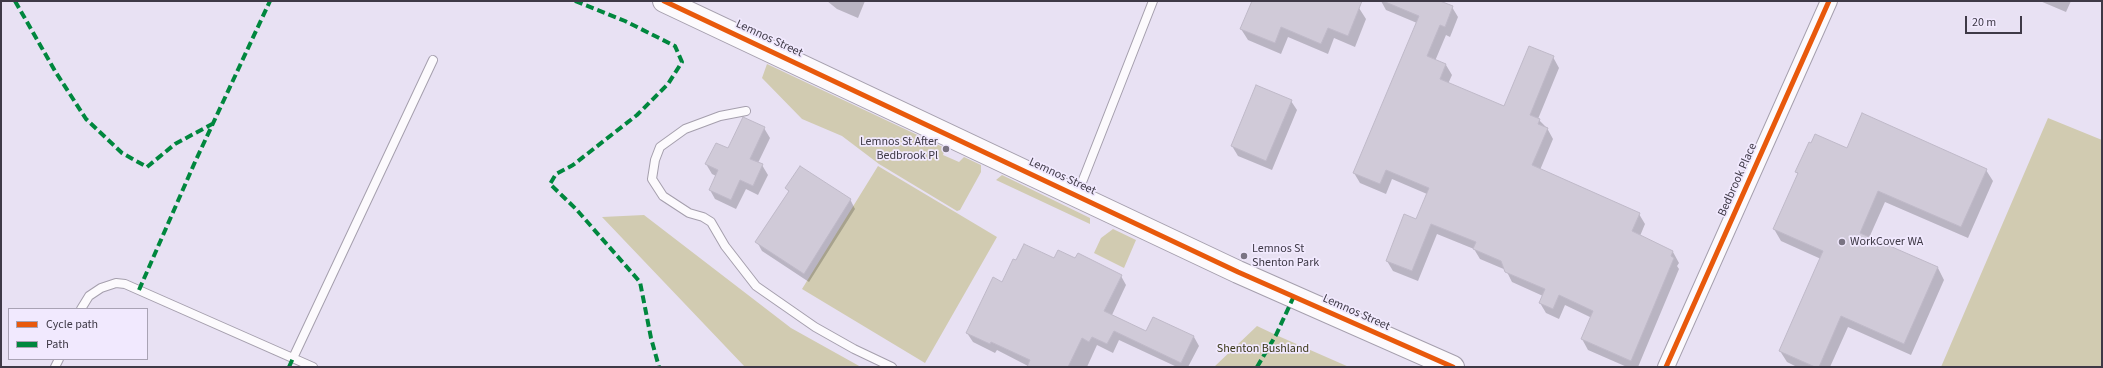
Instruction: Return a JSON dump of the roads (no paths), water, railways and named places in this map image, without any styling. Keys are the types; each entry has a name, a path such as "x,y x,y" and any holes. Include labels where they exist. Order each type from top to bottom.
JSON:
{"street":[{"name":"Lemnos Street","path":"664,1 1238,272 1453,367"},
{"name":"Bedbrook Place","path":"1666,367 1829,1"}],"lane":[{"path":"1077,196 1153,1"},
{"path":"293,358 433,60"},
{"path":"746,111 720,116 685,129 660,147 655,160 652,179 663,196 689,213 711,222 725,246 756,286 815,327 854,349 892,367"},
{"path":"82,308 89,296 101,288 116,283 126,284 313,367"}],"place":[{"name":"Lemnos St After Bedbrook Pl","path":"946,149"},
{"name":"WorkCover WA","path":"1842,242"},
{"name":"Lemnos St Shenton Park","path":"1244,256"}],"park label":[{"name":"Shenton Bushland","path":"1263,349"}]}
